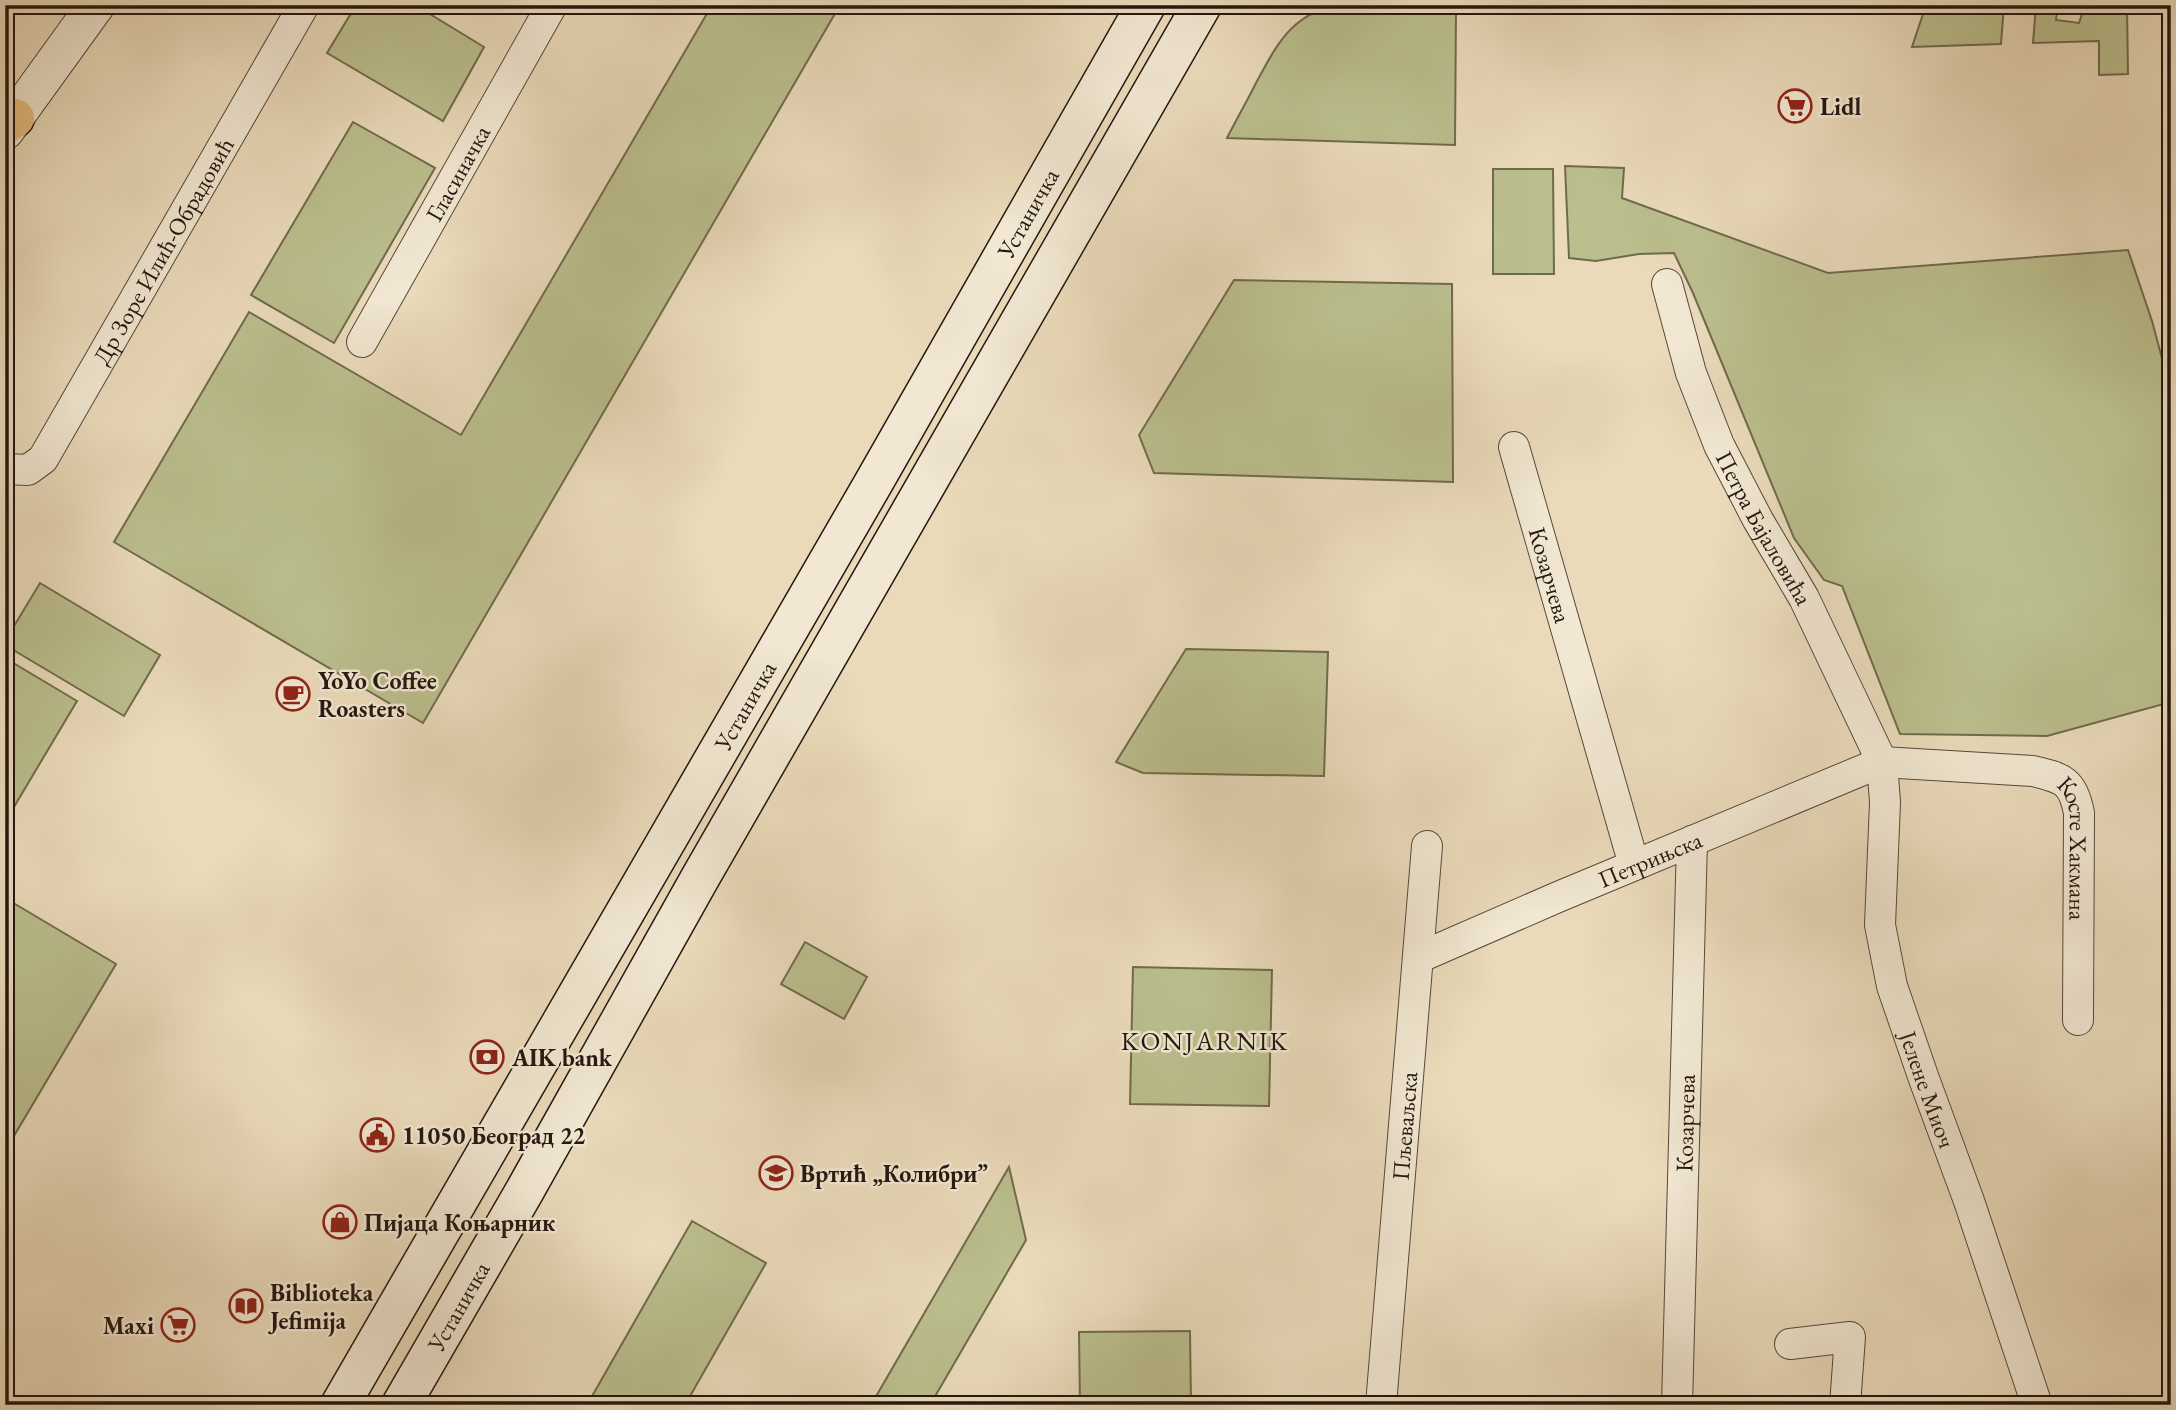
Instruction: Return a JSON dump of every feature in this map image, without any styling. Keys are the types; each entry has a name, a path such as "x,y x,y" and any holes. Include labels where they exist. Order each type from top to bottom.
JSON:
{"main road":[{"name":"Устаничка","path":"340,1405 874,482 1146,5"},
{"name":"Устаничка","path":"401,1405 700,878 1202,5"}],"street":[{"path":"8,125 96,5"},
{"name":"Др Зоре Илић-Обрадовић","path":"5,469 28,470 43,459 304,5"},
{"name":"Гласиначка","path":"362,342 552,5"},
{"name":"Петра Бајаловића","path":"1667,284 1691,373 1719,445 1758,520 1804,598 1882,762"},
{"name":"Козарчева","path":"1514,447 1634,865"},
{"name":"Петрињска","path":"1418,958 1882,762"},
{"name":"Косте Хакмана","path":"1882,762 2034,771 2066,781 2076,799 2079,813 2078,1020"},
{"name":"Јелене Миоч","path":"1882,762 1885,802 1880,925 1892,986 1969,1201 2037,1405"},
{"name":"Козарчева","path":"1677,1405 1692,841"},
{"name":"Пљеваљска","path":"1381,1405 1427,845"},
{"path":"1790,1344 1850,1337 1845,1405"}],"green space":[{"path":"356,5 415,5 484,47 443,121 327,53"},
{"path":"712,5 840,5 423,723 114,542 249,312 461,435"},
{"path":"1926,5 2004,5 2001,44 1912,47"},
{"path":"2036,5 2058,5 2056,20 2079,23 2085,5 2127,5 2128,74 2099,75 2099,41 2033,43"},
{"path":"1334,7 1456,8 1455,145 1227,138 1269,59 1285,36 1306,17"},
{"path":"353,122 435,168 334,343 251,295"},
{"path":"1565,166 1624,168 1622,198 1828,273 2128,250 2152,321 2171,392 2171,702 2047,736 1900,734 1842,586 1824,580 1794,538 1674,253 1639,254 1596,261 1569,258"},
{"path":"1493,169 1553,169 1554,274 1493,274"},
{"path":"1234,280 1452,284 1453,482 1154,473 1139,435"},
{"path":"40,583 160,655 124,716 5,645"},
{"path":"1186,649 1328,652 1324,776 1143,773 1116,762"},
{"path":"5,658 77,701 5,822"},
{"path":"5,898 116,964 5,1151"},
{"path":"805,942 867,977 844,1019 781,984"},
{"path":"1133,967 1272,970 1269,1106 1130,1104"},
{"path":"1009,1167 1026,1240 930,1405 871,1405"},
{"path":"692,1221 766,1263 685,1405 587,1405"},
{"path":"1190,1331 1191,1405 1080,1405 1079,1332"}],"place":[{"name":"Lidl","path":"1795,106"},
{"name":"YoYo Coffee Roasters","path":"293,694"},
{"name":"AIK bank","path":"487,1057"},
{"name":"11050 Београд 22","path":"377,1135"},
{"name":"Вртић „Колибри”","path":"776,1173"},
{"name":"Пијаца Коњарник","path":"340,1222"},
{"name":"Biblioteka Jefimija","path":"246,1306"},
{"name":"Maxi","path":"178,1325"}],"district":[{"name":"KONJARNIK","path":"1205,1041"}]}
